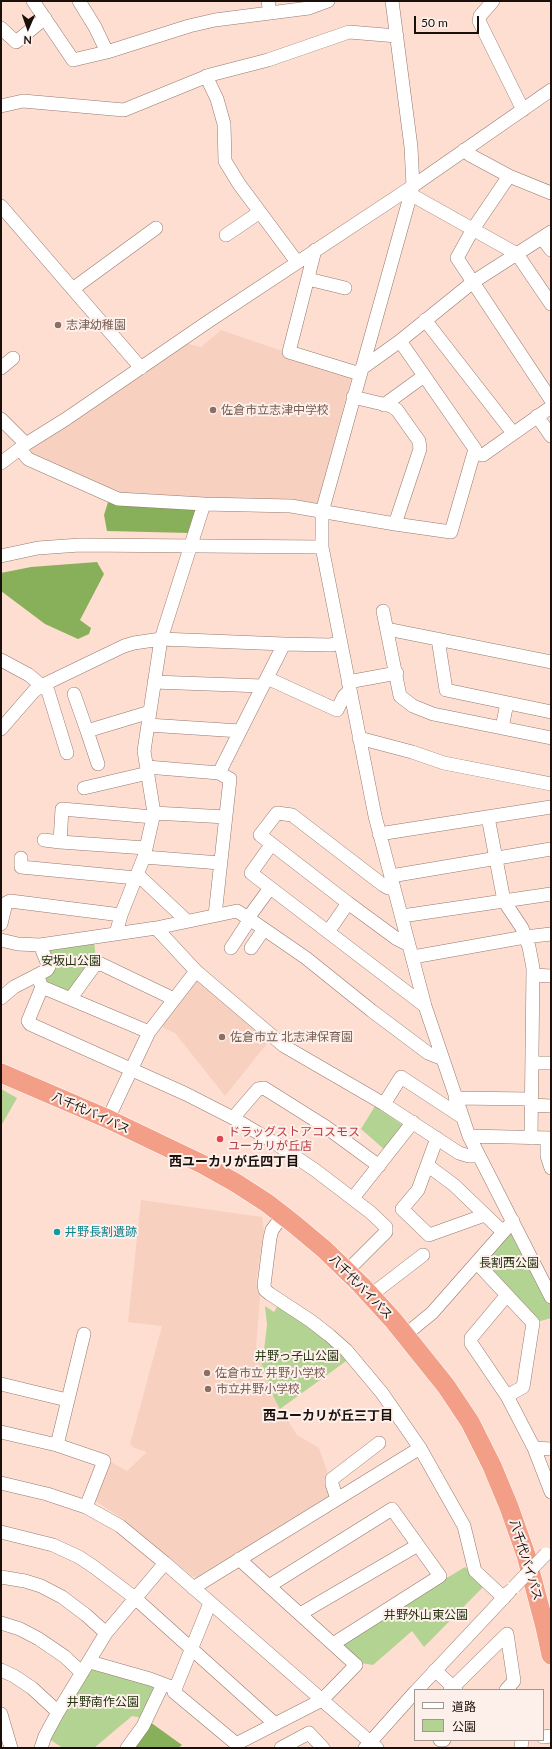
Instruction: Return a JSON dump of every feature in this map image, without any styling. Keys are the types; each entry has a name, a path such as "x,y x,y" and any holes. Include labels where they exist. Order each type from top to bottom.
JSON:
{"highway":[{"name":"八千代バイパス","path":"1,1073 108,1119 202,1164 236,1183 283,1215 347,1271 371,1295 446,1386 470,1422 492,1466 509,1507 526,1555 546,1627 551,1656"}],"street":[{"path":"33,1 73,60 107,52 189,26 269,7 309,8 328,1"},
{"path":"79,1 95,27 107,52"},
{"path":"392,1 411,146 412,190 322,512 322,547 379,834 425,1006 469,1136 551,1297"},
{"path":"493,1 480,16 479,21 523,110"},
{"path":"1,28 16,42 45,18"},
{"path":"1,106 23,101 124,110 206,76 268,60 349,32 397,36"},
{"path":"206,76 217,99 224,124 225,160 239,184 297,262"},
{"path":"1,463 209,320 315,250 412,190 464,150 551,90"},
{"path":"464,150 470,156 508,176 551,193"},
{"path":"508,176 473,229 457,258 551,400"},
{"path":"412,190 473,229 516,254 551,304"},
{"path":"1,206 74,288 141,368"},
{"path":"226,235 260,212"},
{"path":"74,288 156,228"},
{"path":"361,371 473,282 547,235 551,250"},
{"path":"315,250 289,352 361,371"},
{"path":"308,279 345,288"},
{"path":"426,320 513,433"},
{"path":"2,422 23,447 28,459 118,499 204,504 291,506 451,532 475,449 400,340"},
{"path":"1,368 13,358"},
{"path":"384,405 424,376"},
{"path":"353,397 397,410 419,441 420,449 395,524"},
{"path":"474,453 483,455 551,407"},
{"path":"537,416 551,436"},
{"path":"116,934 121,915 145,853 153,815 144,751 161,639 204,504"},
{"path":"1,556 38,548 80,545 322,547"},
{"path":"383,610 400,696 413,706 433,714 551,738"},
{"path":"387,629 551,662"},
{"path":"1,729 34,691 43,685 134,642 161,639 284,644 330,645 341,643"},
{"path":"438,639 446,690 551,712"},
{"path":"219,773 284,644"},
{"path":"1,660 30,675 48,690 67,753"},
{"path":"154,682 265,682 337,710 349,686 396,673"},
{"path":"74,694 98,764"},
{"path":"502,728 507,703"},
{"path":"87,731 150,712"},
{"path":"148,725 240,731"},
{"path":"359,738 412,752 444,763 551,784"},
{"path":"84,788 147,770 219,773 230,779 215,915"},
{"path":"379,834 551,807"},
{"path":"60,842 62,809 153,815 226,817"},
{"path":"551,849 496,858 392,882 388,888 292,815 277,813 260,835 271,845 411,951 551,934"},
{"path":"488,817 504,901 522,928 529,947 533,976 531,1138"},
{"path":"44,840 220,863"},
{"path":"271,845 251,873 425,1006"},
{"path":"21,858 21,867 137,876 187,921"},
{"path":"231,948 249,918 270,888"},
{"path":"402,916 551,894"},
{"path":"1,924 6,903 10,901 121,915"},
{"path":"328,932 348,903"},
{"path":"1,940 18,944 40,945 156,928 237,911 306,958 372,1011 428,1053 443,1059"},
{"path":"156,928 196,971 284,1046 384,1104 464,1155 480,1156"},
{"path":"251,948 264,929"},
{"path":"40,945 49,967 39,981 28,1021 30,1024 186,1094 233,1118 275,1142 353,1198 370,1212 386,1229 386,1232 347,1271"},
{"path":"71,998 95,965 100,964 174,999"},
{"path":"108,1119 149,1032 196,971"},
{"path":"533,976 551,976"},
{"path":"1,998 14,987 39,981 71,998 149,1032"},
{"path":"1,982 14,987"},
{"path":"532,1063 551,1063"},
{"path":"384,1104 402,1077 462,1117"},
{"path":"233,1118 258,1089 264,1088 326,1127 379,1166"},
{"path":"455,1098 531,1102 551,1106"},
{"path":"353,1198 412,1122"},
{"path":"469,1136 549,1138 547,1156 551,1168"},
{"path":"437,1138 416,1193 402,1209 429,1235 485,1215"},
{"path":"427,1165 454,1185 503,1232"},
{"path":"283,1215 272,1230 270,1238 264,1285 266,1290 311,1321 346,1350 382,1392 420,1448 464,1526 475,1571 504,1598"},
{"path":"405,1335 432,1313 513,1221"},
{"path":"371,1295 423,1255"},
{"path":"477,1263 533,1323 523,1387 507,1396"},
{"path":"507,1295 470,1341 507,1396 534,1448 551,1492"},
{"path":"57,1445 84,1334"},
{"path":"1,1384 68,1400"},
{"path":"1,1434 57,1445 104,1461 86,1506"},
{"path":"337,1499 332,1484 332,1479 380,1443"},
{"path":"193,1588 420,1448"},
{"path":"534,1448 551,1449"},
{"path":"1,1483 48,1494 86,1506 120,1526 165,1563 322,1700 371,1746 414,1693"},
{"path":"269,1586 392,1509 440,1576 333,1644"},
{"path":"1,1532 53,1545 67,1551 94,1567 135,1598 274,1723"},
{"path":"300,1614 418,1545"},
{"path":"418,1689 549,1552"},
{"path":"90,1662 150,1678 169,1686 174,1692 234,1742 238,1743 274,1723 322,1700 356,1665 239,1559"},
{"path":"41,1748 45,1736 58,1712 90,1662 106,1633 165,1563"},
{"path":"1,1577 25,1581 40,1586 62,1597 86,1615 106,1633"},
{"path":"126,1748 143,1726 192,1648 210,1603"},
{"path":"1,1624 20,1629 39,1639 64,1656 82,1673"},
{"path":"435,1670 453,1689 507,1634 514,1681 507,1689"},
{"path":"1,1670 14,1676 32,1688 58,1712"},
{"path":"1,1714 11,1748"},
{"path":"281,1748 309,1734 323,1748"}],"shaded area":[{"name":"佐倉市立志津中学校","path":"221,330 352,375 317,506 134,496 108,490 31,456 30,446 184,343 201,347"},
{"name":"佐倉市立 北志津保育園","path":"198,980 270,1040 225,1096 175,1033 162,1027 161,1024 190,987"},
{"name":"佐倉市立 井野小学校","path":"141,1200 262,1217 264,1230 256,1283 261,1285 256,1348 274,1399 297,1435 319,1448 329,1477 332,1494 330,1499 198,1578 192,1576 123,1519 94,1500 109,1461 127,1471 147,1452 134,1448 130,1444 162,1326 128,1322"}],"green space":[{"path":"109,499 197,507 190,533 107,531 104,515"},
{"path":"97,562 104,574 80,620 91,628 89,634 78,639 45,624 1,591 1,573 31,567"},
{"name":"安坂山公園","path":"94,940 96,961 69,994 46,984 45,975 55,970 45,950"},
{"path":"1,1089 17,1098 1,1126"},
{"path":"375,1106 404,1126 386,1151 361,1129"},
{"name":"長割西公園","path":"511,1228 551,1306 551,1318 537,1322 485,1263"},
{"name":"井野っ子山公園","path":"279,1304 287,1308 349,1359 280,1409 274,1398 256,1348 264,1350 267,1325 265,1306 274,1312"},
{"name":"井野外山東公園","path":"465,1567 485,1585 424,1647 412,1631 373,1665 361,1663 342,1645 342,1641"},
{"name":"井野南作公園","path":"93,1668 155,1685 155,1690 142,1718 132,1716 94,1748 63,1748 49,1739 82,1679"},
{"path":"150,1722 182,1745 178,1748 130,1748"}],"place":[{"name":"志津幼稚園","path":"58,325"},
{"name":"佐倉市立志津中学校","path":"213,410"},
{"name":"佐倉市立 北志津保育園","path":"222,1037"},
{"name":"ドラッグストアコスモス ユーカリが丘店","path":"220,1139"},
{"name":"井野長割遺跡","path":"57,1232"},
{"name":"佐倉市立 井野小学校","path":"207,1373"},
{"name":"市立井野小学校","path":"208,1389"}],"district":[{"name":"西ユーカリが丘四丁目","path":"234,1162"},
{"name":"西ユーカリが丘三丁目","path":"328,1416"}]}
